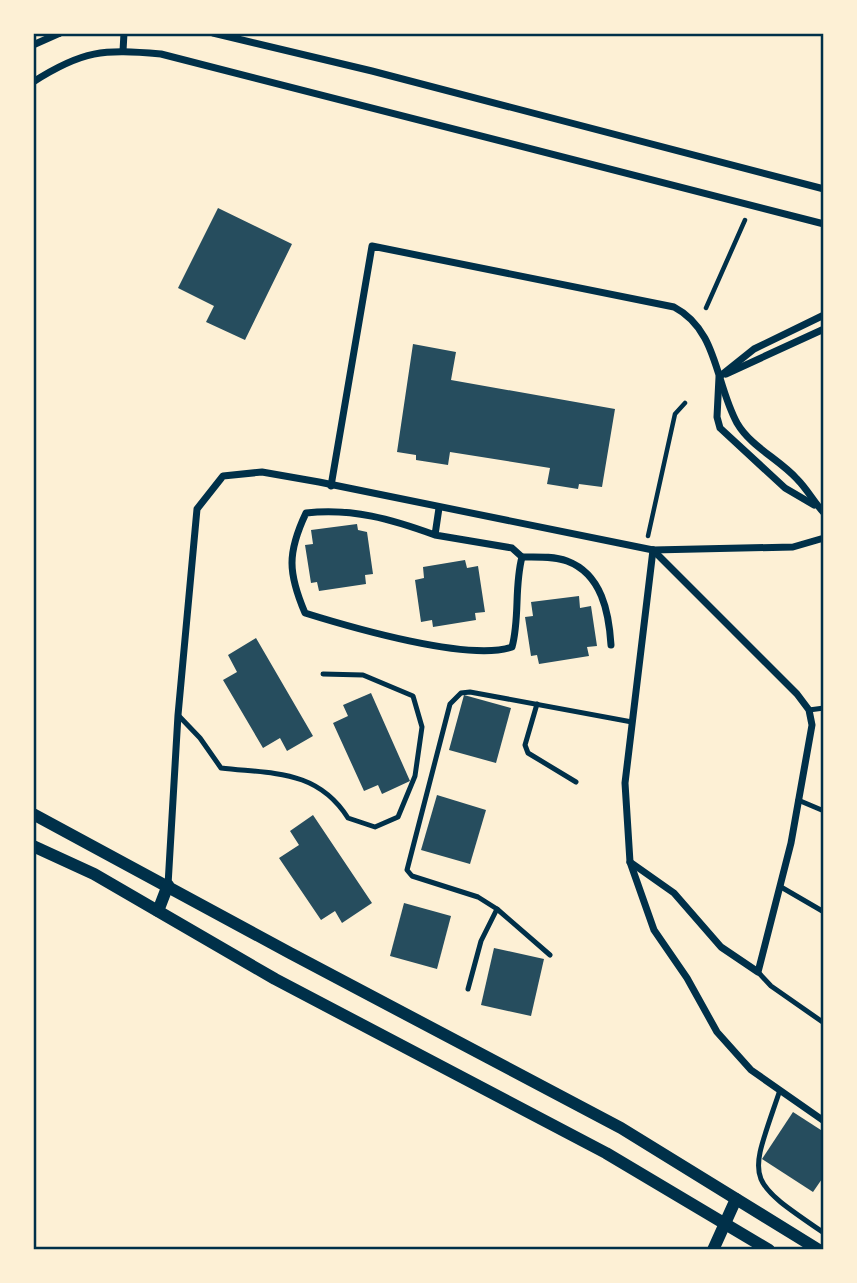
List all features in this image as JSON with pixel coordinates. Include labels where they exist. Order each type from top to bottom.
[{"type":"street","points":[[33,45],[60,33]]},
{"type":"street","points":[[123,51],[124,33]]},
{"type":"street","points":[[213,33],[372,71],[824,189]]},
{"type":"street","points":[[33,82],[85,54],[123,51],[161,54],[824,224]]},
{"type":"street","points":[[331,486],[372,246],[674,307],[695,321],[704,335],[737,423],[747,436],[797,479],[821,510]]},
{"type":"street","points":[[821,510],[785,488],[720,428],[717,417],[719,377],[754,349],[824,315]]},
{"type":"street","points":[[719,377],[824,329]]},
{"type":"street","points":[[158,911],[168,885],[178,715],[197,509],[223,476],[262,472],[649,549],[793,547],[824,538]]},
{"type":"street","points":[[435,535],[439,508]]},
{"type":"street","points":[[523,557],[515,595],[515,634],[512,647],[497,652],[434,645],[343,625],[305,613],[292,580],[293,541],[306,513],[331,510],[371,514],[435,535],[512,548],[523,557],[567,561],[583,570],[598,589],[609,612],[611,645]]},
{"type":"street","points":[[630,862],[674,893],[721,947],[758,972],[781,887],[812,725],[809,710],[797,694],[649,549]]},
{"type":"street","points":[[649,549],[625,783],[630,862],[654,930],[687,978],[717,1032],[751,1070],[824,1121]]},
{"type":"street","points":[[33,814],[621,1128],[819,1250]]},
{"type":"street","points":[[33,846],[94,874],[275,979],[606,1153],[725,1221],[769,1250]]},
{"type":"street","points":[[713,1250],[736,1199]]},
{"type":"lane","points":[[178,715],[200,738],[221,768],[297,776],[326,793],[339,804],[348,818],[375,827],[398,817],[415,776],[422,727],[413,695],[363,675],[323,674]]},
{"type":"lane","points":[[550,956],[497,909],[457,888],[412,876],[407,866],[454,698],[470,692],[632,722]]},
{"type":"lane","points":[[537,704],[525,745],[528,753],[576,782]]},
{"type":"lane","points":[[809,710],[824,708]]},
{"type":"lane","points":[[798,800],[824,811]]},
{"type":"lane","points":[[781,887],[824,912]]},
{"type":"lane","points":[[468,989],[481,941],[497,909]]},
{"type":"lane","points":[[758,972],[771,986],[824,1023]]},
{"type":"lane","points":[[780,1090],[759,1153],[759,1178],[771,1197],[824,1233]]},
{"type":"path","points":[[706,307],[745,220]]},
{"type":"path","points":[[649,549],[676,414],[685,403]]},
{"type":"building","points":[[218,208],[292,244],[245,340],[206,322],[214,306],[178,288]]},
{"type":"building","points":[[413,344],[456,352],[451,380],[615,409],[602,487],[579,484],[578,489],[547,484],[550,468],[450,452],[448,465],[416,460],[416,455],[397,452]]},
{"type":"building","points":[[357,524],[358,530],[367,532],[373,574],[365,575],[366,584],[319,591],[317,582],[311,583],[305,545],[313,544],[311,530]]},
{"type":"building","points":[[465,560],[467,568],[478,566],[485,612],[475,613],[476,620],[433,627],[432,620],[421,622],[415,580],[424,578],[423,567]]},
{"type":"building","points":[[579,596],[580,608],[591,606],[597,646],[587,647],[589,656],[539,664],[537,655],[531,656],[525,617],[533,616],[531,602]]},
{"type":"building","points":[[256,638],[313,736],[287,751],[280,738],[263,748],[223,680],[237,672],[228,655]]},
{"type":"building","points":[[371,693],[410,781],[382,794],[378,785],[364,791],[333,723],[348,716],[343,705]]},
{"type":"building","points":[[464,695],[511,708],[496,763],[449,750]]},
{"type":"building","points":[[437,795],[486,810],[470,864],[421,850]]},
{"type":"building","points":[[313,815],[372,903],[342,923],[335,911],[321,920],[279,858],[299,845],[290,831]]},
{"type":"building","points":[[404,903],[451,916],[437,969],[390,956]]},
{"type":"building","points":[[494,948],[544,959],[531,1016],[481,1005]]},
{"type":"building","points":[[793,1112],[824,1132],[824,1176],[813,1192],[762,1159]]}]
